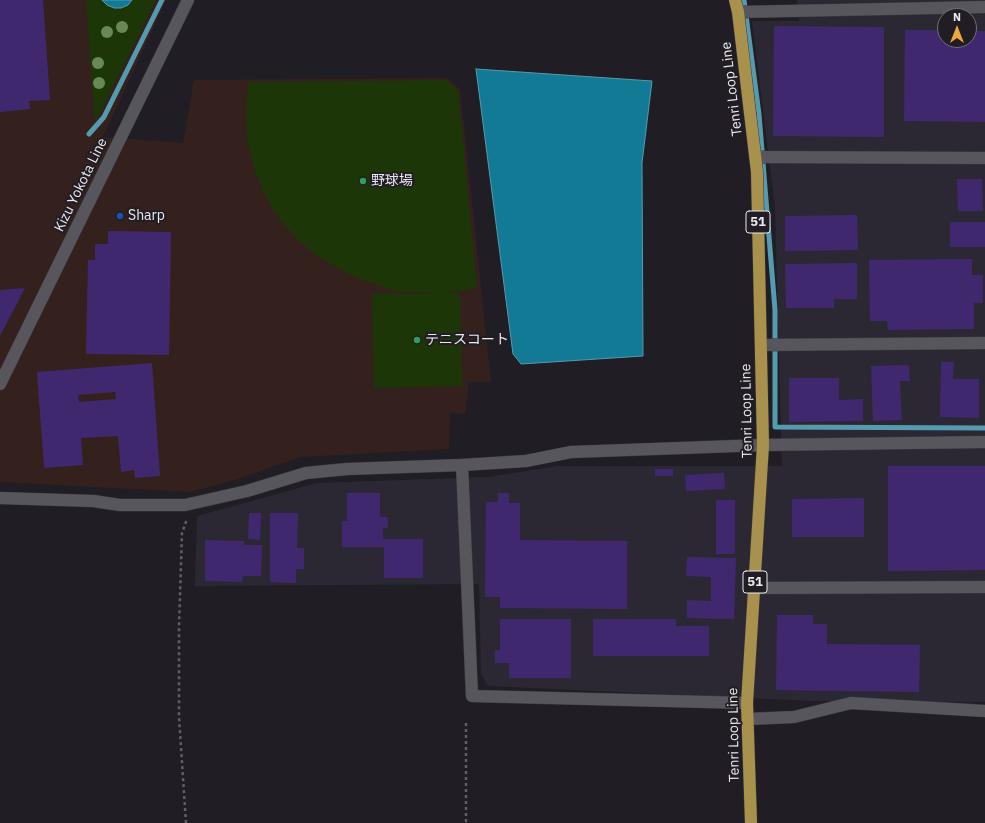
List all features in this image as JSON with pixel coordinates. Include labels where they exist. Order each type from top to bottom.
[{"type":"main road","name":"Tenri Loop Line","points":[[735,0],[738,12],[755,157],[763,445],[747,703],[751,823]]},
{"type":"street","name":"Kizu Yokota Line","points":[[0,384],[188,0]]},
{"type":"street","points":[[738,12],[985,7]]},
{"type":"street","points":[[755,157],[985,158]]},
{"type":"street","points":[[761,345],[985,343]]},
{"type":"street","points":[[0,498],[93,502],[120,505],[185,505],[247,491],[306,473],[347,469],[462,466],[526,460],[571,452],[763,445],[985,442]]},
{"type":"street","points":[[462,466],[472,696],[747,703]]},
{"type":"street","points":[[755,588],[985,587]]},
{"type":"street","points":[[748,719],[794,717],[851,704],[985,711]]},
{"type":"path","points":[[186,823],[179,717],[179,627],[182,533],[194,504]]},
{"type":"path","points":[[466,723],[466,823]]},
{"type":"shaded area","points":[[0,0],[166,0],[103,137],[183,143],[194,80],[446,78],[460,89],[491,382],[469,382],[465,414],[450,413],[449,449],[300,457],[238,479],[190,492],[0,482]]},
{"type":"shaded area","points":[[797,0],[985,0],[985,702],[815,701],[488,686],[481,674],[479,584],[195,586],[197,516],[317,483],[488,477],[558,466],[782,466],[775,208],[752,21],[799,21]]},
{"type":"green space","points":[[86,0],[156,0],[95,122]]},
{"type":"green space","name":"野球場","points":[[446,80],[458,90],[477,288],[445,293],[460,293],[462,386],[374,388],[372,294],[443,293],[395,291],[355,277],[318,257],[297,239],[277,216],[264,193],[254,168],[247,140],[246,109],[249,82]]},
{"type":"water","points":[[102,0],[132,0],[128,5],[121,8],[114,8],[107,5]]},
{"type":"water","points":[[476,69],[652,81],[642,163],[643,356],[521,364],[513,354]]},
{"type":"building","points":[[0,0],[43,0],[50,100],[29,101],[30,109],[0,112]]},
{"type":"building","points":[[774,26],[884,27],[884,137],[773,136]]},
{"type":"building","points":[[905,30],[937,30],[937,48],[977,48],[977,31],[985,31],[985,122],[904,121]]},
{"type":"building","points":[[957,179],[982,179],[983,211],[958,211]]},
{"type":"building","points":[[857,215],[858,250],[785,251],[785,216]]},
{"type":"building","points":[[950,222],[985,222],[985,247],[950,247]]},
{"type":"building","points":[[108,231],[171,232],[169,355],[86,354],[88,260],[95,260],[95,244],[108,244]]},
{"type":"building","points":[[972,259],[972,275],[983,275],[983,303],[974,303],[974,329],[888,330],[887,321],[870,321],[869,260]]},
{"type":"building","points":[[857,263],[857,299],[834,299],[834,308],[786,308],[785,264]]},
{"type":"building","points":[[25,288],[0,336],[0,290]]},
{"type":"building","points":[[941,362],[954,362],[953,379],[979,379],[979,418],[940,417]]},
{"type":"building","points":[[152,363],[160,476],[135,478],[134,470],[121,472],[118,436],[81,438],[83,465],[44,468],[37,372]],"holes":[[[115,392],[116,399],[79,402],[78,395]]]},
{"type":"building","points":[[909,365],[910,381],[900,381],[902,420],[873,421],[871,366]]},
{"type":"building","points":[[789,378],[839,378],[839,400],[863,399],[863,421],[789,422]]},
{"type":"building","points":[[888,466],[985,466],[985,570],[888,571]]},
{"type":"building","points":[[655,469],[673,469],[673,476],[655,476]]},
{"type":"building","points":[[724,473],[725,489],[686,491],[685,475]]},
{"type":"building","points":[[347,493],[380,493],[380,517],[387,517],[388,528],[383,528],[383,539],[423,539],[423,578],[384,578],[384,547],[342,547],[342,521],[347,521]]},
{"type":"building","points":[[498,493],[509,493],[509,503],[520,503],[520,540],[627,541],[627,609],[500,608],[500,597],[485,597],[486,502],[498,502]]},
{"type":"building","points":[[864,498],[864,537],[792,537],[792,499]]},
{"type":"building","points":[[716,500],[735,500],[735,554],[716,554]]},
{"type":"building","points":[[249,513],[261,513],[260,540],[248,539]]},
{"type":"building","points":[[270,513],[298,513],[297,548],[304,548],[304,569],[296,569],[296,583],[270,582]]},
{"type":"building","points":[[205,540],[244,541],[244,545],[262,545],[261,576],[243,576],[242,582],[205,581]]},
{"type":"building","points":[[687,557],[736,558],[734,619],[687,618],[687,600],[711,601],[711,577],[686,576]]},
{"type":"building","points":[[777,615],[813,615],[813,624],[827,624],[827,644],[920,645],[919,692],[776,690]]},
{"type":"building","points":[[500,619],[571,619],[571,678],[509,678],[509,663],[495,663],[495,650],[500,650]]},
{"type":"building","points":[[593,619],[676,619],[676,626],[709,626],[709,656],[593,656]]},
{"type":"waterway","points":[[89,134],[104,117],[162,0]]},
{"type":"waterway","points":[[744,0],[759,114],[775,310],[775,427],[985,428]]},
{"type":"place","name":"野球場","points":[[363,181]]},
{"type":"place","name":"Sharp","points":[[120,216]]},
{"type":"place","name":"テニスコート","points":[[417,340]]}]
